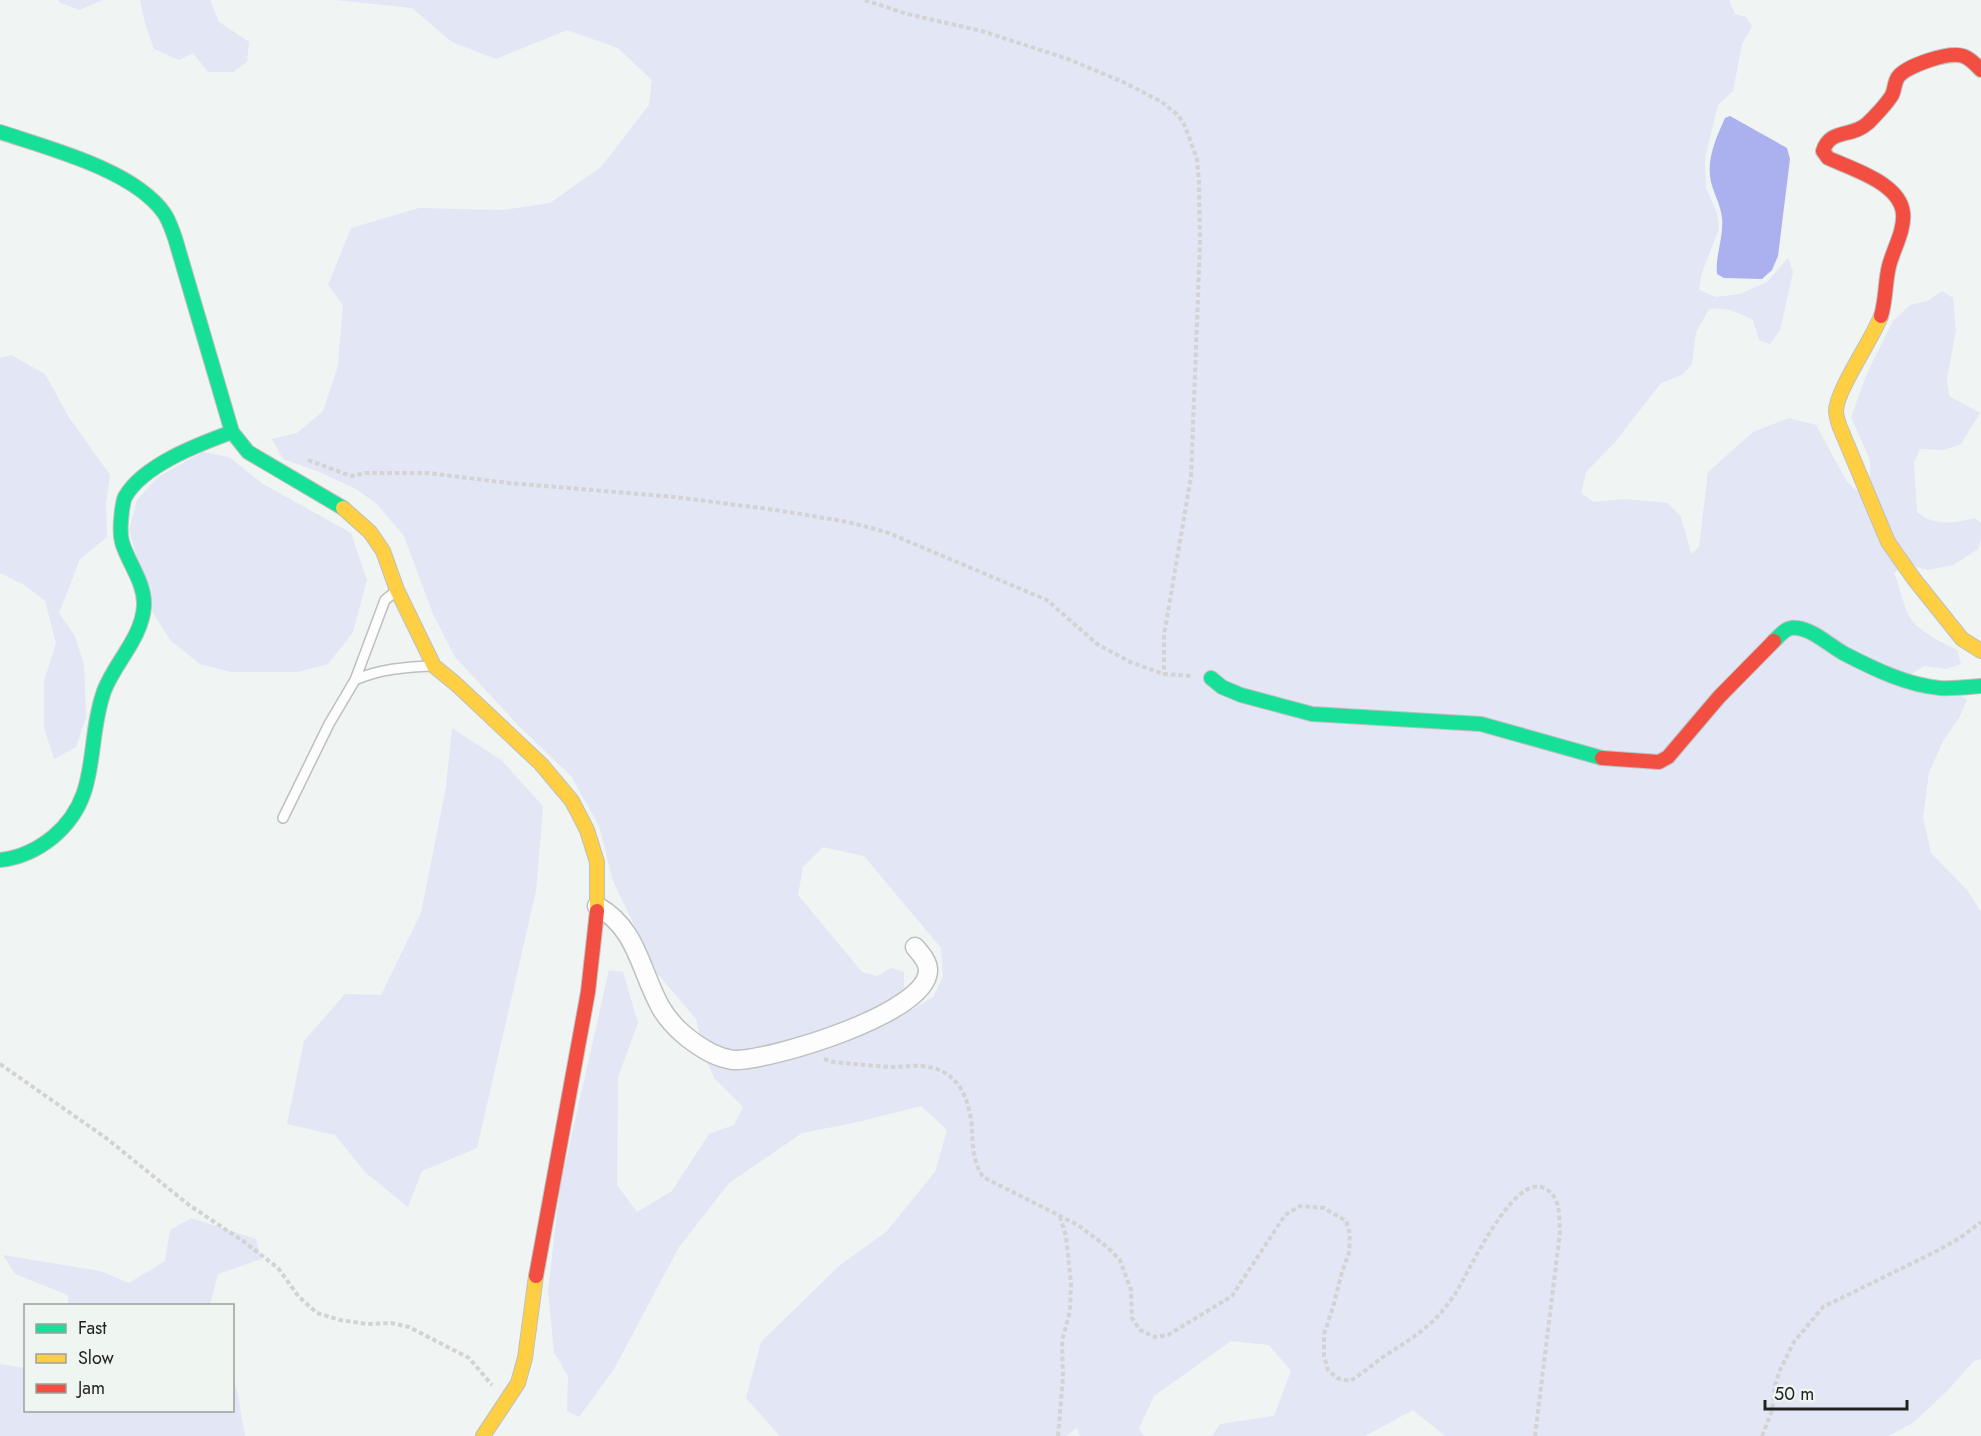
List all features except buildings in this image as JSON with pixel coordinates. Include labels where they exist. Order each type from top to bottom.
[{"type":"street","points":[[1981,70],[1968,58],[1958,55],[1910,68],[1897,78],[1893,93],[1861,130],[1831,136],[1825,143],[1823,151],[1828,158],[1887,186],[1898,197],[1903,213],[1889,267],[1882,312],[1876,329],[1841,394],[1836,410],[1839,425],[1888,542],[1962,639],[1977,651],[1981,651]]},
{"type":"street","points":[[0,132],[94,166],[140,188],[162,209],[175,238],[232,432],[248,452],[346,510],[370,532],[383,551],[397,590],[434,666],[541,764],[572,801],[587,830],[597,862],[597,906],[588,992],[536,1279],[525,1358],[518,1383],[483,1436]]},
{"type":"street","points":[[0,860],[14,859],[32,853],[58,835],[73,819],[86,789],[101,698],[110,676],[140,624],[144,605],[140,585],[121,540],[120,522],[124,499],[142,476],[201,442],[232,432]]},
{"type":"street","points":[[1210,678],[1222,687],[1241,695],[1312,714],[1481,724],[1587,755],[1645,763],[1659,762],[1668,757],[1719,697],[1785,630],[1795,627],[1806,630],[1873,667],[1918,684],[1941,688],[1981,686]]},
{"type":"street","points":[[597,906],[612,915],[635,946],[662,1010],[685,1037],[713,1054],[732,1060],[791,1049],[859,1026],[907,1002],[924,984],[928,970],[925,959],[915,947]]},
{"type":"lane","points":[[283,818],[329,724],[355,680],[385,600],[397,590]]},
{"type":"lane","points":[[355,680],[369,673],[434,666]]},
{"type":"path","points":[[865,0],[907,14],[982,31],[1068,59],[1123,82],[1162,102],[1178,115],[1185,126],[1197,159],[1199,182],[1200,243],[1196,349],[1191,477],[1164,635],[1164,674]]},
{"type":"path","points":[[299,456],[351,476],[365,473],[428,473],[508,483],[675,498],[777,510],[848,522],[886,532],[1047,600],[1097,644],[1130,662],[1164,674],[1210,678]]},
{"type":"path","points":[[823,1059],[833,1062],[896,1067],[923,1066],[954,1078],[964,1092],[971,1120],[975,1165],[983,1177],[1078,1225],[1120,1260],[1131,1290],[1132,1318],[1140,1330],[1155,1337],[1168,1335],[1232,1296],[1285,1215],[1300,1206],[1324,1208],[1346,1221],[1350,1234],[1349,1253],[1324,1334],[1324,1356],[1328,1371],[1337,1378],[1350,1381],[1413,1338],[1435,1318],[1454,1295],[1485,1238],[1526,1189],[1540,1186],[1550,1191],[1559,1205],[1560,1232],[1535,1436]]},
{"type":"path","points":[[0,1064],[63,1106],[189,1205],[252,1247],[278,1268],[299,1297],[318,1313],[340,1320],[367,1324],[392,1323],[409,1327],[469,1358],[482,1371],[501,1398],[507,1401]]},
{"type":"path","points":[[1058,1436],[1063,1377],[1062,1341],[1070,1311],[1071,1282],[1066,1236],[1060,1216]]},
{"type":"path","points":[[1762,1436],[1772,1411],[1775,1386],[1780,1370],[1794,1342],[1823,1307],[1933,1253],[1960,1238],[1981,1222]]},
{"type":"shaded area","points":[[58,0],[103,0],[79,10]]},
{"type":"shaded area","points":[[140,0],[210,0],[219,22],[249,42],[247,62],[233,72],[208,72],[193,53],[179,60],[154,49]]},
{"type":"shaded area","points":[[337,0],[1729,0],[1735,14],[1746,17],[1752,26],[1742,44],[1733,91],[1718,105],[1705,158],[1706,188],[1717,213],[1719,229],[1701,275],[1699,290],[1716,297],[1740,294],[1767,282],[1788,258],[1793,272],[1780,330],[1770,344],[1759,340],[1753,320],[1732,311],[1709,309],[1696,332],[1692,364],[1682,375],[1661,383],[1615,442],[1586,472],[1581,493],[1594,502],[1626,499],[1668,503],[1681,517],[1691,554],[1699,547],[1708,472],[1753,432],[1789,418],[1816,425],[1847,482],[1857,491],[1870,482],[1870,460],[1851,417],[1868,371],[1893,321],[1910,305],[1927,301],[1942,291],[1953,298],[1956,330],[1947,378],[1949,396],[1980,413],[1961,444],[1944,450],[1920,449],[1914,462],[1917,512],[1938,522],[1975,518],[1981,523],[1981,539],[1978,549],[1953,565],[1927,570],[1905,563],[1894,573],[1911,620],[1929,635],[1957,650],[1961,664],[1946,669],[1924,666],[1910,675],[1958,694],[1967,700],[1959,718],[1943,741],[1929,772],[1923,818],[1931,853],[1967,890],[1981,912],[1981,1359],[1974,1361],[1948,1390],[1913,1423],[1888,1436],[1445,1436],[1413,1410],[1365,1436],[1212,1436],[1220,1424],[1274,1416],[1291,1371],[1269,1345],[1231,1341],[1154,1396],[1139,1428],[1144,1436],[1080,1436],[1077,1428],[1066,1436],[780,1436],[746,1398],[761,1342],[839,1266],[886,1232],[935,1172],[947,1130],[921,1106],[802,1133],[729,1183],[679,1247],[614,1369],[579,1417],[567,1411],[568,1376],[554,1352],[548,1291],[560,1187],[609,970],[623,972],[638,1023],[618,1077],[617,1185],[637,1212],[672,1191],[709,1134],[734,1125],[743,1107],[714,1078],[705,1057],[696,1019],[657,973],[613,881],[599,826],[571,776],[518,725],[455,657],[433,614],[404,536],[377,504],[356,489],[317,471],[283,459],[272,439],[297,433],[323,411],[338,366],[343,305],[328,285],[351,228],[419,208],[503,210],[550,203],[601,167],[649,105],[652,80],[618,48],[567,30],[496,59],[452,42],[412,8]],"holes":[[[823,847],[864,856],[941,948],[943,977],[933,997],[900,1017],[886,1013],[904,988],[904,972],[891,968],[877,976],[862,972],[798,895],[803,867]]]},
{"type":"shaded area","points":[[11,355],[45,374],[68,416],[110,475],[106,503],[107,537],[80,559],[59,613],[75,636],[84,665],[86,717],[76,747],[54,759],[44,728],[44,681],[56,643],[45,601],[26,586],[0,573],[0,358]]},
{"type":"shaded area","points":[[203,452],[229,457],[263,484],[351,533],[367,580],[353,632],[328,664],[298,672],[231,672],[200,664],[171,641],[152,611],[129,530],[137,500],[158,477]]},
{"type":"shaded area","points":[[452,728],[501,760],[543,806],[536,891],[477,1148],[422,1171],[408,1207],[366,1173],[335,1135],[287,1124],[304,1041],[345,994],[381,995],[421,913],[446,787]]},
{"type":"shaded area","points":[[191,1218],[256,1239],[261,1259],[218,1274],[210,1304],[68,1304],[68,1295],[15,1274],[3,1255],[100,1271],[129,1283],[165,1261],[170,1230]]},
{"type":"shaded area","points":[[0,1364],[24,1368],[24,1412],[234,1412],[234,1382],[245,1436],[0,1436]]},
{"type":"water","points":[[1730,116],[1787,148],[1790,159],[1778,256],[1772,270],[1762,279],[1724,278],[1717,274],[1722,218],[1711,182],[1710,166],[1718,133],[1725,118]]},
{"type":"traffic: fast","points":[[0,132],[89,162],[132,184],[150,198],[166,216],[175,238],[232,432],[248,452],[343,508]]},
{"type":"traffic: fast","points":[[0,860],[28,853],[53,837],[68,821],[86,787],[98,711],[104,691],[138,629],[144,606],[142,589],[121,538],[125,497],[133,486],[158,466],[188,449],[232,432]]},
{"type":"traffic: fast","points":[[1774,641],[1787,629],[1803,629],[1856,660],[1903,680],[1940,688],[1981,686]]},
{"type":"traffic: fast","points":[[1211,678],[1222,687],[1241,695],[1312,714],[1481,724],[1602,758]]},
{"type":"traffic: slow","points":[[1881,316],[1842,391],[1836,411],[1839,425],[1888,542],[1962,639],[1981,651]]},
{"type":"traffic: slow","points":[[343,508],[370,532],[383,551],[397,590],[434,666],[541,764],[572,801],[587,830],[597,862],[597,911]]},
{"type":"traffic: slow","points":[[483,1436],[518,1383],[525,1358],[536,1276]]},
{"type":"traffic: jam","points":[[1881,316],[1889,266],[1902,226],[1903,213],[1900,202],[1884,185],[1828,158],[1823,151],[1831,139],[1862,128],[1868,123],[1890,99],[1898,77],[1910,68],[1938,58],[1957,55],[1968,58],[1981,70]]},
{"type":"traffic: jam","points":[[1602,758],[1659,762],[1668,757],[1719,697],[1774,641]]},
{"type":"traffic: jam","points":[[536,1276],[588,992],[597,911]]}]
